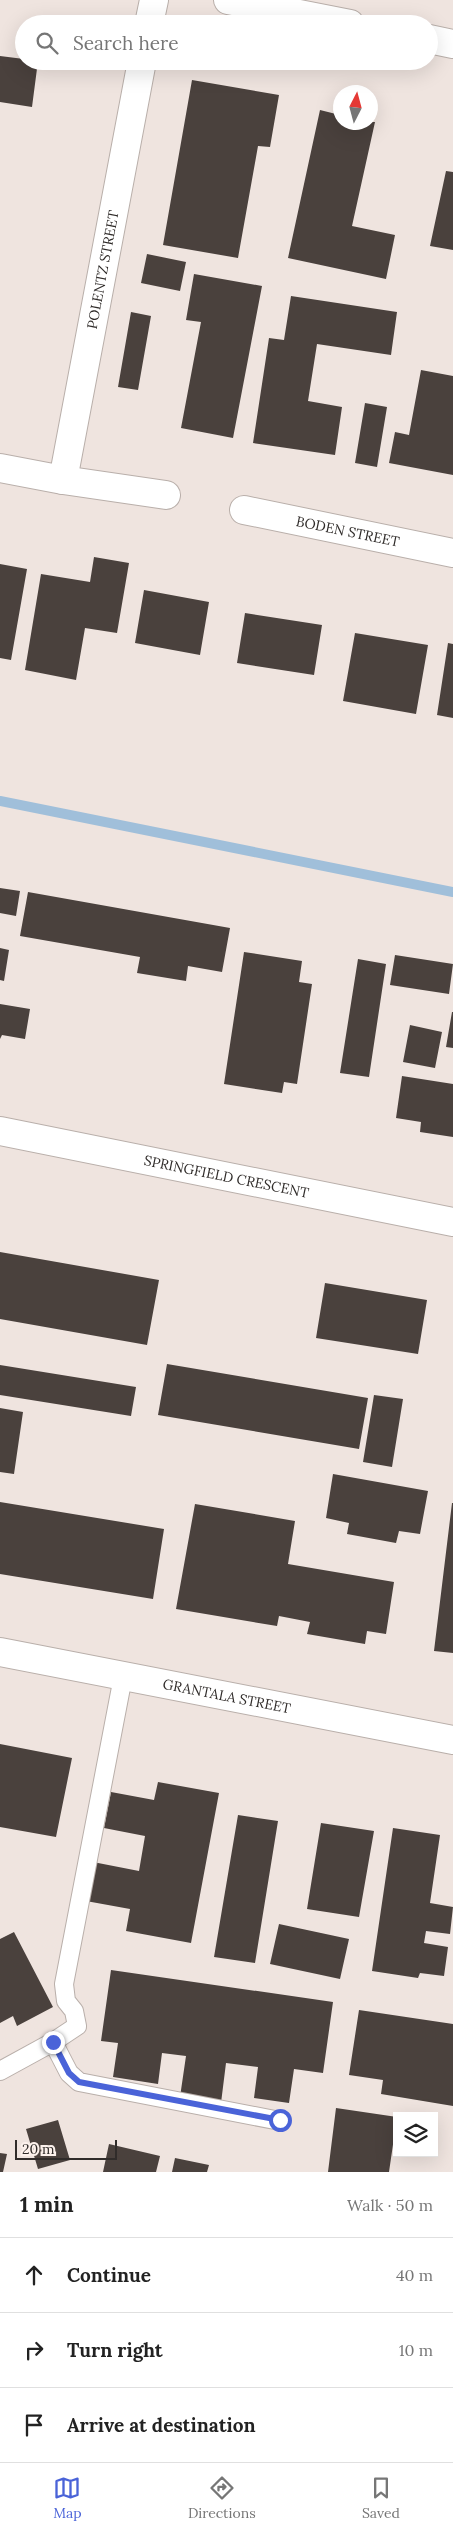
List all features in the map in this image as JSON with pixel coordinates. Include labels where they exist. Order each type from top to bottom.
[{"type":"street","points":[[151,15],[154,0]]},
{"type":"street","points":[[228,0],[304,15]]},
{"type":"street","points":[[438,41],[453,44]]},
{"type":"street","name":"POLENTZ STREET","points":[[63,480],[140,70]]},
{"type":"street","points":[[0,468],[63,480],[166,495]]},
{"type":"street","name":"BODEN STREET","points":[[244,510],[453,553]]},
{"type":"street","name":"SPRINGFIELD CRESCENT","points":[[0,1131],[453,1222]]},
{"type":"street","name":"GRANTALA STREET","points":[[0,1652],[453,1740]]},
{"type":"lane","points":[[0,2071],[78,2026],[74,2011],[66,2001],[64,1984],[123,1677]]},
{"type":"lane","points":[[53,2042],[69,2073],[79,2082],[280,2120]]},
{"type":"building","points":[[0,56],[15,58],[15,70],[37,70],[32,107],[0,102]]},
{"type":"building","points":[[192,80],[279,95],[270,147],[258,146],[238,258],[163,245]]},
{"type":"building","points":[[320,110],[333,113],[333,130],[373,130],[352,226],[395,235],[386,279],[288,258]]},
{"type":"building","points":[[446,171],[453,172],[453,250],[430,246]]},
{"type":"building","points":[[147,254],[186,262],[180,291],[141,283]]},
{"type":"building","points":[[194,274],[262,286],[233,438],[181,428],[201,322],[186,320]]},
{"type":"building","points":[[291,296],[397,312],[391,355],[317,344],[308,401],[342,407],[335,455],[253,443],[269,338],[284,340]]},
{"type":"building","points":[[131,312],[151,316],[138,390],[118,387]]},
{"type":"building","points":[[421,370],[453,376],[453,475],[389,463],[395,432],[409,435]]},
{"type":"building","points":[[365,403],[387,407],[377,467],[355,463]]},
{"type":"building","points":[[94,557],[129,563],[117,633],[85,628],[76,680],[25,670],[41,574],[90,582]]},
{"type":"building","points":[[0,564],[27,569],[11,660],[0,658]]},
{"type":"building","points":[[144,590],[209,602],[200,655],[135,643]]},
{"type":"building","points":[[245,613],[322,625],[314,675],[237,663]]},
{"type":"building","points":[[355,633],[428,645],[416,714],[343,701]]},
{"type":"building","points":[[448,643],[453,644],[453,718],[437,715]]},
{"type":"building","points":[[0,888],[20,891],[16,916],[0,913]]},
{"type":"building","points":[[28,892],[230,928],[222,972],[188,966],[186,981],[137,973],[140,957],[20,936]]},
{"type":"building","points":[[0,948],[9,950],[4,981],[0,980]]},
{"type":"building","points":[[244,952],[302,961],[299,982],[312,984],[297,1084],[284,1082],[282,1093],[224,1084]]},
{"type":"building","points":[[395,955],[453,964],[449,994],[390,985]]},
{"type":"building","points":[[358,959],[386,964],[369,1077],[340,1073]]},
{"type":"building","points":[[0,1004],[30,1009],[25,1039],[2,1035],[0,1039]]},
{"type":"building","points":[[453,1012],[453,1048],[446,1047]]},
{"type":"building","points":[[410,1025],[442,1032],[435,1068],[403,1062]]},
{"type":"building","points":[[402,1076],[453,1084],[453,1137],[420,1132],[421,1122],[396,1118]]},
{"type":"building","points":[[0,1252],[159,1280],[147,1345],[0,1319]]},
{"type":"building","points":[[325,1283],[427,1300],[418,1354],[316,1338]]},
{"type":"building","points":[[167,1364],[368,1398],[359,1449],[158,1415]]},
{"type":"building","points":[[0,1365],[136,1387],[131,1416],[0,1395]]},
{"type":"building","points":[[374,1395],[403,1399],[392,1467],[363,1462]]},
{"type":"building","points":[[0,1408],[23,1412],[14,1474],[0,1472]]},
{"type":"building","points":[[333,1474],[428,1491],[420,1534],[399,1531],[396,1543],[347,1534],[349,1523],[326,1518]]},
{"type":"building","points":[[0,1502],[164,1529],[153,1599],[0,1574]]},
{"type":"building","points":[[453,1503],[453,1653],[434,1651]]},
{"type":"building","points":[[195,1504],[295,1521],[288,1564],[394,1582],[386,1634],[367,1631],[365,1644],[307,1634],[310,1622],[279,1616],[277,1626],[176,1609]]},
{"type":"building","points":[[0,1744],[72,1758],[56,1837],[0,1827]]},
{"type":"building","points":[[158,1782],[219,1793],[191,1943],[126,1931],[130,1909],[86,1901],[93,1862],[139,1871],[145,1836],[104,1828],[111,1792],[154,1800]]},
{"type":"building","points":[[238,1815],[278,1821],[255,1963],[214,1957]]},
{"type":"building","points":[[321,1823],[374,1831],[359,1917],[307,1909]]},
{"type":"building","points":[[393,1828],[440,1835],[430,1903],[453,1907],[450,1934],[426,1931],[424,1943],[448,1947],[444,1976],[420,1973],[418,1978],[372,1971]]},
{"type":"building","points":[[279,1924],[349,1939],[340,1979],[270,1964]]},
{"type":"building","points":[[14,1932],[53,2007],[17,2026],[13,2016],[0,2023],[0,1939]]},
{"type":"building","points":[[111,1970],[333,2002],[323,2073],[294,2069],[289,2103],[254,2098],[258,2067],[226,2063],[221,2103],[180,2097],[186,2056],[162,2053],[158,2084],[113,2077],[118,2043],[101,2041]]},
{"type":"building","points":[[359,2010],[453,2024],[453,2106],[381,2094],[383,2080],[349,2075]]},
{"type":"building","points":[[336,2108],[393,2116],[393,2144],[389,2172],[328,2172]]},
{"type":"building","points":[[58,2120],[70,2160],[38,2169],[26,2129]]},
{"type":"building","points":[[109,2144],[160,2156],[156,2172],[103,2172]]},
{"type":"building","points":[[0,2153],[7,2154],[3,2172],[0,2172]]},
{"type":"building","points":[[175,2158],[209,2165],[207,2172],[172,2172]]},
{"type":"waterway","points":[[0,801],[453,892]]},
{"type":"route","points":[[53,2042],[69,2073],[79,2082],[280,2120]]}]
